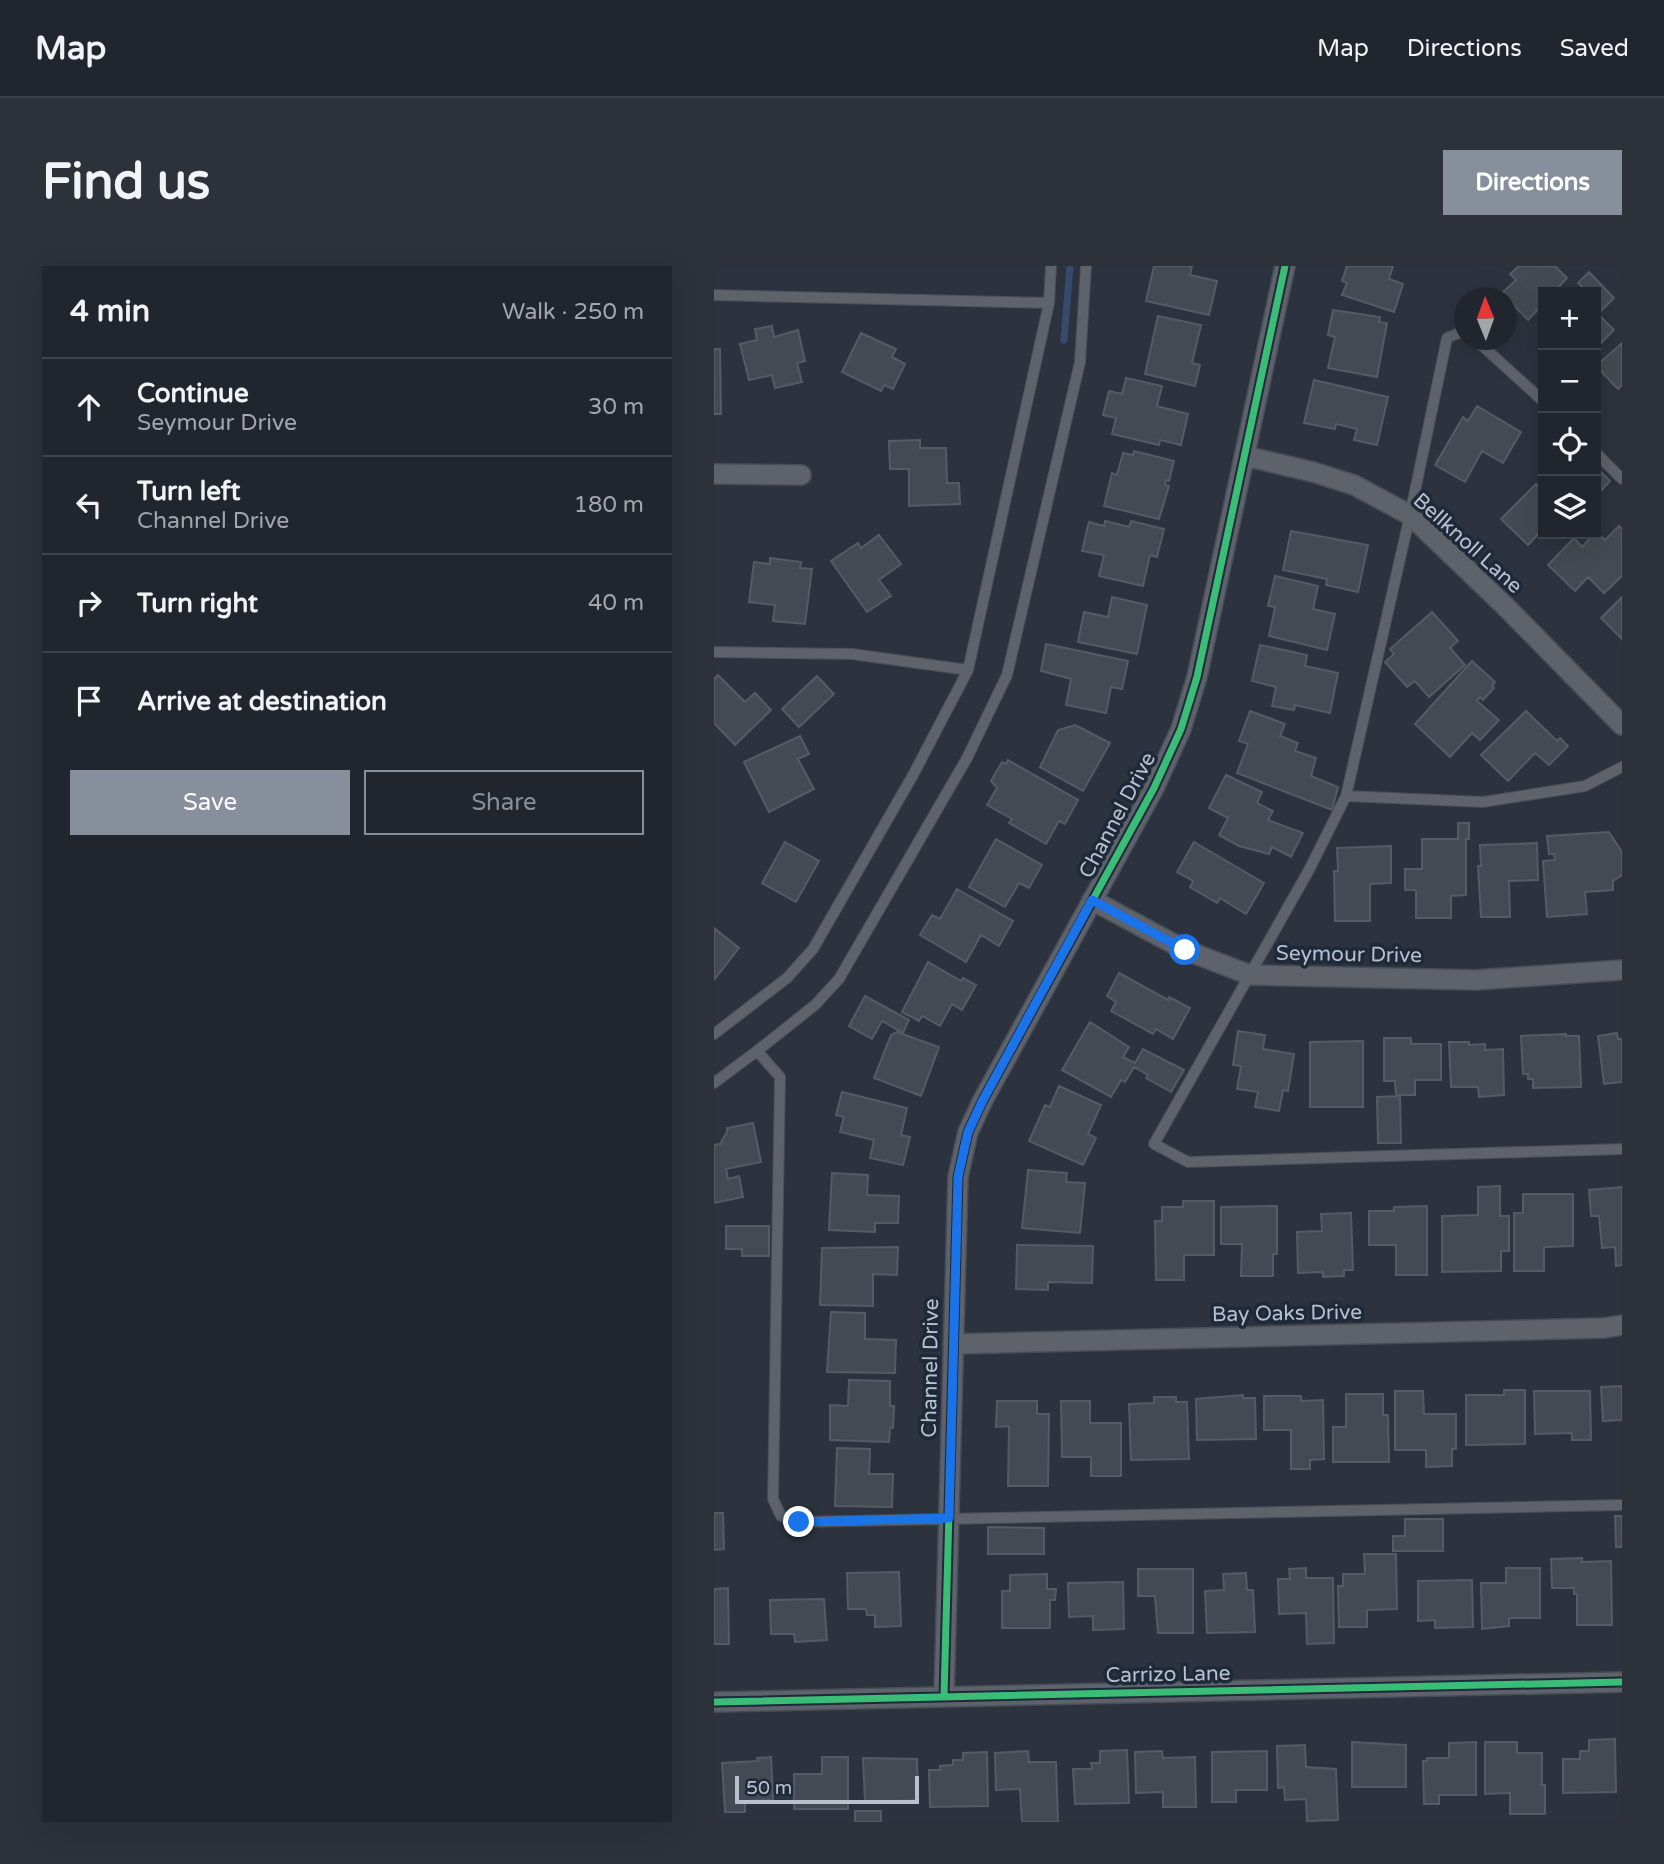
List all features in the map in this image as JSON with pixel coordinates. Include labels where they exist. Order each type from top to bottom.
[{"type":"street","name":"Channel Drive","points":[[944,1697],[958,1177],[968,1132],[1154,788],[1181,729],[1197,677],[1285,266]]},
{"type":"street","name":"Bellknoll Lane","points":[[1245,456],[1354,485],[1410,515],[1506,607],[1622,725]]},
{"type":"street","points":[[714,474],[801,475]]},
{"type":"street","name":"Seymour Drive","points":[[1092,900],[1185,950],[1250,975],[1476,980],[1622,970]]},
{"type":"street","name":"Bay Oaks Drive","points":[[953,1344],[1604,1328],[1622,1325]]},
{"type":"street","name":"Carrizo Lane","points":[[714,1702],[1622,1682]]},
{"type":"lane","points":[[714,1034],[787,978],[813,949],[913,775],[968,670],[1049,303],[1051,266]]},
{"type":"lane","points":[[714,1083],[815,1005],[839,979],[967,758],[1007,675],[1080,362],[1086,266]]},
{"type":"lane","points":[[714,295],[1049,303]]},
{"type":"lane","points":[[1454,335],[1447,338],[1346,796],[1308,870],[1154,1144],[1188,1162],[1622,1149]]},
{"type":"lane","points":[[1487,350],[1538,396]]},
{"type":"lane","points":[[1601,458],[1622,479]]},
{"type":"lane","points":[[714,652],[852,654],[968,670]]},
{"type":"lane","points":[[1346,796],[1483,803],[1585,786],[1622,767]]},
{"type":"lane","points":[[757,1051],[780,1077],[773,1499],[781,1516],[799,1522],[1622,1505]]},
{"type":"building","points":[[1154,266],[1192,266],[1190,275],[1217,281],[1209,315],[1146,301]]},
{"type":"building","points":[[1347,266],[1393,266],[1389,279],[1403,284],[1394,312],[1342,295],[1347,283],[1342,281]]},
{"type":"building","points":[[1519,266],[1555,266],[1567,278],[1559,287],[1538,287],[1538,309],[1528,320],[1517,309],[1517,287],[1508,287],[1516,280],[1510,274]]},
{"type":"building","points":[[1589,272],[1614,298],[1601,311],[1601,287],[1582,287],[1578,283]]},
{"type":"building","points":[[1333,310],[1380,317],[1379,322],[1387,323],[1377,377],[1328,368],[1335,337],[1328,335]]},
{"type":"building","points":[[1158,316],[1201,325],[1192,363],[1200,365],[1195,386],[1145,374]]},
{"type":"building","points":[[1601,317],[1614,330],[1601,343]]},
{"type":"building","points":[[772,326],[774,337],[798,330],[805,361],[797,363],[802,382],[775,388],[772,375],[749,380],[740,344],[757,340],[755,329]]},
{"type":"building","points":[[861,333],[896,349],[892,357],[905,364],[893,389],[884,385],[881,391],[842,372]]},
{"type":"building","points":[[1622,343],[1622,385],[1618,389],[1601,371],[1601,362]]},
{"type":"building","points":[[714,349],[720,349],[721,414],[714,414]]},
{"type":"building","points":[[1126,378],[1162,386],[1157,406],[1188,414],[1181,445],[1160,440],[1159,445],[1112,434],[1116,418],[1103,415],[1109,391],[1122,394]]},
{"type":"building","points":[[1314,380],[1388,397],[1377,445],[1354,440],[1357,429],[1336,424],[1335,429],[1304,423]]},
{"type":"building","points":[[1477,406],[1521,432],[1503,463],[1482,451],[1465,482],[1435,465],[1463,417],[1468,421]]},
{"type":"building","points":[[920,440],[920,448],[946,448],[947,483],[959,483],[960,504],[909,506],[909,469],[890,469],[889,441]]},
{"type":"building","points":[[1134,451],[1174,461],[1169,481],[1166,480],[1165,485],[1169,486],[1159,519],[1104,506],[1112,473],[1117,475],[1123,453],[1133,455]]},
{"type":"building","points":[[1601,472],[1610,481],[1601,491]]},
{"type":"building","points":[[1536,484],[1538,486],[1538,534],[1528,545],[1501,519]]},
{"type":"building","points":[[1105,521],[1129,527],[1131,521],[1164,529],[1157,557],[1150,555],[1143,586],[1099,576],[1104,555],[1082,551],[1089,522],[1104,526]]},
{"type":"building","points":[[1619,526],[1622,529],[1622,576],[1604,593],[1588,577],[1575,591],[1548,565],[1573,539],[1582,547],[1589,539],[1601,539],[1601,536],[1605,540]]},
{"type":"building","points":[[1291,531],[1368,545],[1358,592],[1326,585],[1327,579],[1283,570]]},
{"type":"building","points":[[879,535],[901,564],[879,580],[891,596],[867,612],[831,561],[858,543],[861,548]]},
{"type":"building","points":[[770,558],[801,562],[800,568],[812,569],[805,624],[773,621],[775,605],[749,602],[754,562],[770,564]]},
{"type":"building","points":[[1275,576],[1318,586],[1313,609],[1335,614],[1327,650],[1269,636],[1275,607],[1268,606]]},
{"type":"building","points":[[1112,597],[1147,605],[1137,654],[1078,642],[1084,612],[1108,617]]},
{"type":"building","points":[[1622,597],[1622,639],[1601,618]]},
{"type":"building","points":[[1432,612],[1458,641],[1450,648],[1465,665],[1429,697],[1415,681],[1407,687],[1385,662],[1394,654],[1390,649]]},
{"type":"building","points":[[1046,644],[1128,661],[1122,689],[1111,687],[1106,713],[1066,705],[1071,679],[1041,671]]},
{"type":"building","points":[[1260,645],[1307,655],[1305,666],[1338,673],[1330,713],[1295,705],[1294,710],[1272,706],[1276,687],[1252,681]]},
{"type":"building","points":[[1472,661],[1495,682],[1492,686],[1494,688],[1483,700],[1480,697],[1477,701],[1499,720],[1480,740],[1472,733],[1450,757],[1415,724]]},
{"type":"building","points":[[718,675],[745,702],[755,693],[771,710],[735,745],[714,723],[714,679]]},
{"type":"building","points":[[817,676],[834,694],[799,727],[782,709]]},
{"type":"building","points":[[1250,711],[1285,724],[1280,736],[1298,743],[1295,751],[1316,758],[1311,776],[1338,787],[1332,810],[1237,773],[1248,744],[1239,741]]},
{"type":"building","points":[[1526,711],[1557,741],[1560,738],[1568,746],[1549,765],[1535,753],[1508,781],[1481,755]]},
{"type":"building","points":[[1075,725],[1110,743],[1083,791],[1040,767],[1058,730]]},
{"type":"building","points":[[800,736],[809,754],[798,759],[814,789],[769,812],[744,762]]},
{"type":"building","points":[[1008,760],[1078,800],[1065,824],[1059,821],[1046,844],[1009,823],[1012,819],[987,805],[997,788],[991,781],[1002,762],[1006,764]]},
{"type":"building","points":[[1226,775],[1262,792],[1257,803],[1273,811],[1268,820],[1303,833],[1291,857],[1272,847],[1269,854],[1239,846],[1219,835],[1228,818],[1209,808]]},
{"type":"building","points":[[1458,823],[1469,823],[1469,839],[1466,839],[1466,895],[1451,896],[1451,918],[1416,918],[1416,890],[1405,890],[1405,869],[1422,869],[1422,839],[1458,839]]},
{"type":"building","points":[[1609,832],[1622,852],[1622,875],[1613,881],[1613,890],[1585,892],[1587,914],[1547,917],[1543,861],[1555,860],[1554,854],[1549,854],[1547,836]]},
{"type":"building","points":[[996,839],[1042,865],[1029,888],[1019,883],[1005,907],[969,887]]},
{"type":"building","points":[[785,842],[819,861],[796,902],[762,883]]},
{"type":"building","points":[[1194,842],[1264,883],[1246,914],[1220,898],[1217,903],[1190,887],[1193,881],[1177,872]]},
{"type":"building","points":[[1537,843],[1538,880],[1509,881],[1510,917],[1481,917],[1478,866],[1481,866],[1480,845]]},
{"type":"building","points":[[1391,846],[1391,883],[1370,884],[1370,921],[1335,921],[1334,871],[1338,871],[1337,848]]},
{"type":"building","points":[[957,889],[1013,921],[999,946],[981,935],[966,962],[920,935],[932,915],[940,919]]},
{"type":"building","points":[[714,928],[739,948],[714,980]]},
{"type":"building","points":[[928,962],[961,981],[963,978],[976,985],[962,1010],[952,1004],[940,1026],[922,1016],[919,1021],[902,1012]]},
{"type":"building","points":[[1119,973],[1168,1000],[1169,997],[1190,1008],[1173,1039],[1156,1029],[1153,1034],[1111,1011],[1116,1002],[1107,996]]},
{"type":"building","points":[[865,996],[909,1020],[903,1033],[882,1021],[872,1039],[849,1026]]},
{"type":"building","points":[[1090,1022],[1129,1047],[1123,1057],[1135,1063],[1143,1049],[1184,1070],[1171,1092],[1146,1078],[1148,1075],[1134,1067],[1125,1082],[1121,1080],[1111,1097],[1062,1070]]},
{"type":"building","points":[[1238,1031],[1265,1035],[1263,1049],[1294,1054],[1288,1091],[1283,1090],[1279,1111],[1255,1107],[1258,1092],[1237,1089],[1241,1066],[1233,1065]]},
{"type":"building","points":[[897,1032],[939,1047],[921,1096],[874,1078],[891,1035]]},
{"type":"building","points":[[1617,1033],[1618,1039],[1622,1039],[1622,1082],[1604,1084],[1598,1036]]},
{"type":"building","points":[[1521,1036],[1579,1036],[1581,1087],[1533,1088],[1533,1079],[1528,1079],[1528,1074],[1523,1074]]},
{"type":"building","points":[[1384,1038],[1411,1038],[1411,1044],[1441,1044],[1441,1080],[1415,1080],[1415,1095],[1396,1095],[1395,1081],[1384,1081]]},
{"type":"building","points":[[1363,1041],[1363,1107],[1310,1107],[1310,1042]]},
{"type":"building","points":[[1449,1042],[1485,1044],[1485,1050],[1503,1049],[1504,1095],[1479,1097],[1478,1087],[1451,1087]]},
{"type":"building","points":[[1059,1086],[1101,1105],[1088,1134],[1096,1138],[1083,1165],[1029,1141],[1045,1105],[1050,1107]]},
{"type":"building","points":[[842,1092],[907,1108],[901,1135],[910,1137],[903,1165],[870,1158],[874,1140],[840,1132],[844,1117],[836,1115]]},
{"type":"building","points":[[1400,1096],[1401,1143],[1378,1143],[1377,1097]]},
{"type":"building","points":[[753,1123],[761,1162],[726,1169],[728,1179],[739,1176],[743,1197],[714,1203],[714,1145],[720,1144],[727,1128]]},
{"type":"building","points":[[1028,1170],[1067,1173],[1066,1182],[1085,1183],[1080,1233],[1022,1228]]},
{"type":"building","points":[[832,1173],[868,1175],[867,1195],[899,1196],[898,1223],[875,1223],[875,1232],[829,1230]]},
{"type":"building","points":[[1500,1186],[1500,1216],[1509,1216],[1509,1251],[1501,1251],[1501,1271],[1442,1272],[1442,1216],[1478,1215],[1478,1187]]},
{"type":"building","points":[[1622,1187],[1622,1265],[1616,1266],[1615,1247],[1602,1248],[1599,1216],[1591,1216],[1589,1190]]},
{"type":"building","points":[[1523,1194],[1573,1194],[1573,1246],[1544,1247],[1544,1271],[1514,1271],[1514,1213],[1523,1213]]},
{"type":"building","points":[[1183,1201],[1214,1201],[1214,1255],[1184,1255],[1184,1280],[1156,1280],[1155,1221],[1162,1221],[1162,1207],[1183,1207]]},
{"type":"building","points":[[1277,1206],[1277,1254],[1273,1254],[1273,1276],[1241,1276],[1242,1244],[1221,1244],[1221,1207]]},
{"type":"building","points":[[1427,1206],[1427,1275],[1396,1275],[1396,1245],[1369,1245],[1369,1211],[1394,1211],[1394,1207]]},
{"type":"building","points":[[1351,1213],[1353,1270],[1344,1270],[1344,1276],[1323,1277],[1323,1272],[1298,1273],[1297,1232],[1322,1231],[1321,1214]]},
{"type":"building","points":[[726,1226],[769,1226],[769,1256],[742,1256],[742,1249],[726,1249]]},
{"type":"building","points":[[1017,1245],[1093,1246],[1092,1283],[1048,1282],[1048,1290],[1016,1289]]},
{"type":"building","points":[[898,1247],[897,1275],[873,1274],[873,1306],[820,1305],[822,1248]]},
{"type":"building","points":[[831,1312],[865,1313],[865,1339],[896,1340],[895,1373],[827,1372]]},
{"type":"building","points":[[849,1380],[890,1381],[890,1406],[894,1406],[889,1442],[830,1440],[830,1405],[848,1406]]},
{"type":"building","points":[[1622,1386],[1622,1420],[1603,1421],[1601,1387]]},
{"type":"building","points":[[1504,1390],[1525,1390],[1525,1444],[1466,1445],[1466,1395],[1504,1395]]},
{"type":"building","points":[[1395,1391],[1423,1391],[1424,1414],[1456,1414],[1456,1449],[1452,1449],[1452,1466],[1426,1467],[1426,1450],[1395,1450]]},
{"type":"building","points":[[1534,1391],[1590,1391],[1591,1440],[1572,1440],[1572,1433],[1535,1434]]},
{"type":"building","points":[[1346,1394],[1383,1394],[1383,1415],[1388,1415],[1389,1462],[1333,1462],[1333,1427],[1346,1427]]},
{"type":"building","points":[[1243,1395],[1243,1398],[1255,1398],[1256,1439],[1197,1440],[1196,1399]]},
{"type":"building","points":[[1264,1396],[1301,1396],[1301,1401],[1323,1400],[1324,1459],[1310,1460],[1310,1469],[1291,1469],[1291,1430],[1264,1430]]},
{"type":"building","points":[[1154,1397],[1176,1397],[1176,1402],[1187,1402],[1189,1459],[1131,1460],[1129,1404],[1154,1403]]},
{"type":"building","points":[[997,1401],[1037,1401],[1037,1414],[1049,1414],[1048,1486],[1008,1486],[1009,1426],[996,1427]]},
{"type":"building","points":[[1061,1401],[1090,1401],[1090,1423],[1121,1423],[1121,1476],[1091,1476],[1091,1457],[1062,1457]]},
{"type":"building","points":[[837,1448],[870,1449],[869,1474],[893,1474],[892,1507],[835,1506]]},
{"type":"building","points":[[714,1513],[723,1513],[724,1549],[714,1550]]},
{"type":"building","points":[[1615,1516],[1622,1516],[1622,1547],[1616,1547]]},
{"type":"building","points":[[1405,1519],[1443,1519],[1443,1551],[1393,1551],[1393,1536],[1405,1536]]},
{"type":"building","points":[[988,1527],[1044,1528],[1044,1554],[988,1554]]},
{"type":"building","points":[[1364,1554],[1396,1554],[1397,1609],[1367,1610],[1367,1627],[1339,1627],[1338,1586],[1343,1586],[1343,1574],[1365,1574]]},
{"type":"building","points":[[1582,1558],[1582,1562],[1611,1561],[1612,1625],[1577,1625],[1577,1594],[1574,1594],[1574,1588],[1552,1588],[1551,1559]]},
{"type":"building","points":[[1306,1568],[1306,1578],[1333,1578],[1334,1643],[1307,1644],[1306,1613],[1279,1614],[1278,1579],[1290,1579],[1289,1569]]},
{"type":"building","points":[[1506,1568],[1540,1568],[1540,1618],[1509,1618],[1509,1626],[1482,1629],[1481,1583],[1506,1583]]},
{"type":"building","points":[[1138,1569],[1193,1569],[1193,1633],[1158,1633],[1155,1596],[1138,1596]]},
{"type":"building","points":[[899,1572],[901,1626],[875,1627],[875,1615],[867,1615],[866,1609],[848,1609],[847,1573]]},
{"type":"building","points":[[1246,1573],[1247,1590],[1253,1590],[1255,1632],[1207,1633],[1205,1591],[1224,1590],[1223,1574]]},
{"type":"building","points":[[1047,1574],[1047,1589],[1056,1589],[1055,1600],[1050,1600],[1050,1628],[1002,1628],[1002,1591],[1010,1591],[1010,1575]]},
{"type":"building","points":[[1472,1580],[1473,1627],[1435,1628],[1435,1620],[1418,1621],[1418,1581]]},
{"type":"building","points":[[1123,1582],[1124,1629],[1093,1630],[1093,1616],[1069,1617],[1068,1583]]},
{"type":"building","points":[[728,1588],[729,1644],[714,1644],[714,1589]]},
{"type":"building","points":[[824,1599],[827,1640],[795,1642],[794,1634],[771,1634],[770,1600]]},
{"type":"building","points":[[1615,1739],[1616,1792],[1563,1793],[1563,1759],[1580,1759],[1580,1751],[1589,1751],[1589,1740]]},
{"type":"building","points":[[1352,1742],[1406,1745],[1406,1787],[1352,1787]]},
{"type":"building","points":[[1476,1742],[1476,1795],[1439,1795],[1439,1804],[1424,1804],[1423,1761],[1427,1761],[1427,1758],[1449,1758],[1449,1743]]},
{"type":"building","points":[[1485,1742],[1517,1742],[1517,1753],[1542,1753],[1545,1814],[1510,1814],[1510,1793],[1485,1794]]},
{"type":"building","points":[[1305,1745],[1306,1767],[1336,1769],[1338,1820],[1307,1821],[1306,1799],[1285,1800],[1284,1787],[1278,1788],[1277,1746]]},
{"type":"building","points":[[1127,1750],[1129,1803],[1075,1804],[1073,1769],[1092,1769],[1091,1763],[1100,1763],[1100,1751]]},
{"type":"building","points":[[1028,1751],[1029,1762],[1056,1762],[1058,1822],[1022,1822],[1020,1789],[996,1790],[995,1753]]},
{"type":"building","points":[[1162,1751],[1163,1758],[1195,1757],[1196,1807],[1163,1807],[1163,1792],[1136,1793],[1135,1752]]},
{"type":"building","points":[[1267,1751],[1267,1790],[1236,1790],[1236,1802],[1212,1802],[1212,1752]]},
{"type":"building","points":[[987,1752],[988,1806],[930,1807],[929,1770],[940,1770],[940,1766],[953,1765],[953,1760],[963,1760],[963,1753]]},
{"type":"building","points":[[771,1757],[773,1800],[745,1801],[745,1812],[725,1812],[722,1763],[758,1761],[757,1758]]},
{"type":"building","points":[[822,1757],[848,1757],[848,1809],[794,1809],[794,1774],[822,1774]]},
{"type":"building","points":[[863,1758],[917,1759],[918,1800],[865,1802]]},
{"type":"building","points":[[855,1811],[881,1811],[881,1822],[855,1822]]},
{"type":"waterway","points":[[1064,340],[1070,266]]},
{"type":"cycle path","points":[[944,1697],[958,1177],[968,1132],[1154,788],[1181,729],[1197,677],[1285,266]]},
{"type":"cycle path","points":[[714,1702],[1622,1682]]},
{"type":"route","points":[[799,1522],[949,1518],[958,1177],[968,1132],[1092,900],[1185,950]]}]
